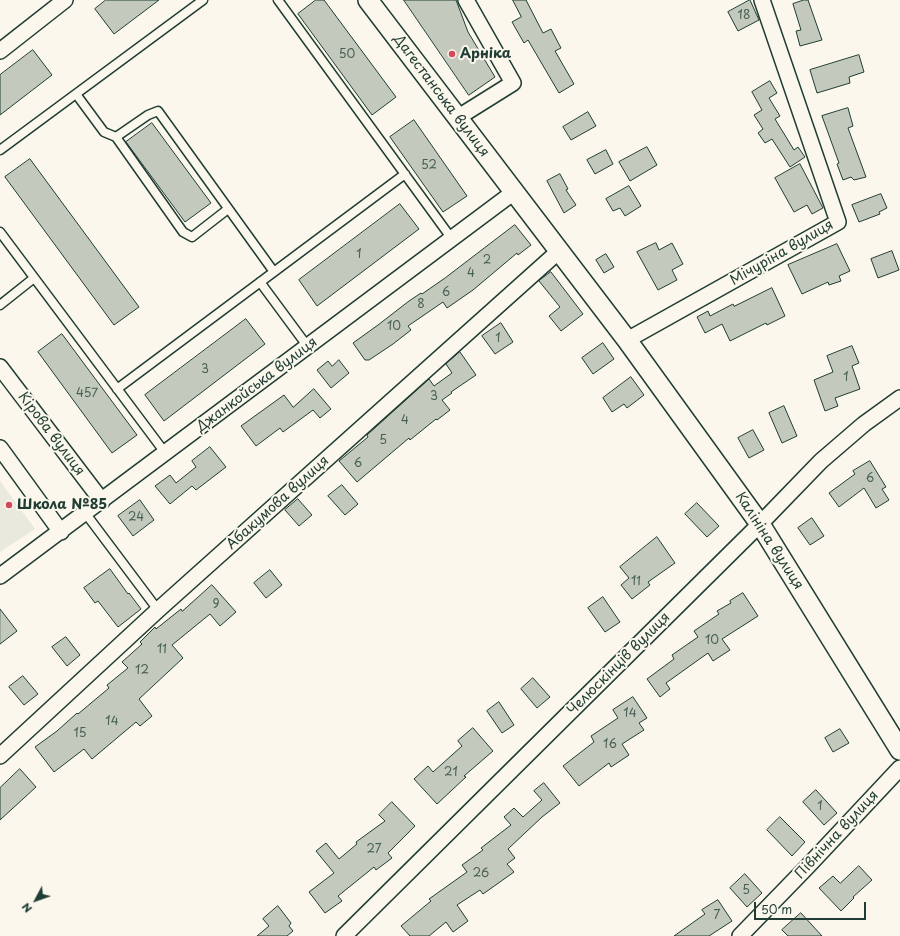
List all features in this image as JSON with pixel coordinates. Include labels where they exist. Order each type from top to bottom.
[{"type":"street","points":[[0,51],[65,0]]},
{"type":"street","name":"Дагестанська вулиця","points":[[368,0],[456,118],[559,251]]},
{"type":"street","points":[[456,118],[513,83],[466,0]]},
{"type":"street","name":"Мічуріна вулиця","points":[[627,340],[838,222],[762,0]]},
{"type":"street","name":"Джанкойська вулиця","points":[[0,576],[86,514],[514,192]]},
{"type":"street","name":"Калініна вулиця","points":[[559,251],[627,340],[760,524],[900,750]]},
{"type":"street","name":"Абакумова вулиця","points":[[0,756],[158,610],[559,251]]},
{"type":"street","name":"Кірова вулиця","points":[[0,367],[102,501]]},
{"type":"street","name":"Челюскінців вулиця","points":[[344,936],[760,524],[821,461],[864,424],[900,398]]},
{"type":"street","points":[[0,448],[61,532]]},
{"type":"street","name":"Північна вулиця","points":[[740,936],[900,768]]},
{"type":"lane","points":[[0,150],[203,0]]},
{"type":"lane","points":[[278,0],[452,238]]},
{"type":"lane","points":[[76,94],[104,132],[116,136],[183,232],[192,237],[228,209]]},
{"type":"lane","points":[[116,136],[148,115],[158,111],[274,272]]},
{"type":"lane","points":[[117,389],[405,174]]},
{"type":"lane","points":[[0,232],[166,454]]},
{"type":"lane","points":[[0,305],[34,278]]},
{"type":"lane","points":[[260,282],[308,347]]},
{"type":"lane","points":[[86,514],[158,610]]},
{"type":"shaded area","name":"Школа №85","points":[[0,481],[35,529],[0,552]]},
{"type":"building","points":[[106,0],[159,0],[114,34],[95,9]]},
{"type":"building","points":[[316,0],[324,0],[396,97],[372,115],[298,14]]},
{"type":"building","points":[[404,0],[456,0],[468,32],[495,77],[469,95]]},
{"type":"building","points":[[513,0],[526,0],[543,33],[551,29],[561,48],[555,51],[574,84],[559,93],[528,40],[524,43],[512,22],[521,17]]},
{"type":"building","points":[[750,0],[759,20],[738,31],[728,12]]},
{"type":"building","points":[[808,0],[822,40],[800,46],[796,31],[801,30],[793,4]]},
{"type":"building","points":[[33,50],[52,75],[0,115],[0,75]]},
{"type":"building","points":[[859,55],[864,72],[849,77],[850,83],[817,93],[810,70]]},
{"type":"building","points":[[770,81],[777,93],[769,98],[780,116],[775,119],[794,150],[798,147],[805,157],[790,167],[772,139],[765,143],[758,133],[763,129],[754,115],[762,110],[752,92]]},
{"type":"building","points":[[848,108],[853,126],[848,128],[866,177],[854,180],[851,177],[843,180],[837,164],[839,163],[822,116]]},
{"type":"building","points":[[588,112],[596,126],[571,140],[563,127]]},
{"type":"building","points":[[414,120],[467,196],[443,212],[390,137]]},
{"type":"building","points":[[152,123],[211,203],[185,222],[126,142]]},
{"type":"building","points":[[647,147],[657,165],[630,181],[619,162]]},
{"type":"building","points":[[606,150],[613,164],[595,174],[587,160]]},
{"type":"building","points":[[30,159],[139,307],[114,325],[5,177]]},
{"type":"building","points":[[800,164],[823,208],[812,214],[807,205],[794,212],[775,178]]},
{"type":"building","points":[[560,174],[568,189],[566,190],[576,205],[564,213],[547,181]]},
{"type":"building","points":[[629,186],[641,206],[625,216],[620,208],[613,211],[606,199]]},
{"type":"building","points":[[881,194],[887,208],[879,212],[880,214],[859,222],[852,205]]},
{"type":"building","points":[[400,204],[419,229],[317,306],[299,280]]},
{"type":"building","points":[[515,225],[531,245],[518,255],[517,253],[473,290],[447,308],[443,302],[408,326],[411,330],[393,344],[369,360],[365,360],[353,343],[409,301],[445,278]]},
{"type":"building","points":[[656,243],[659,250],[672,243],[683,264],[672,270],[677,280],[658,290],[637,252]]},
{"type":"building","points":[[837,244],[850,271],[839,276],[841,281],[829,285],[828,282],[802,294],[788,265]]},
{"type":"building","points":[[892,251],[899,270],[878,278],[871,259]]},
{"type":"building","points":[[606,254],[614,267],[604,273],[596,260]]},
{"type":"building","points":[[551,272],[583,314],[561,331],[549,316],[560,307],[539,281]]},
{"type":"building","points":[[772,288],[785,316],[767,325],[766,323],[730,341],[722,324],[705,333],[697,317],[708,311],[710,316],[733,304],[734,306]]},
{"type":"building","points":[[246,319],[265,344],[164,421],[145,395]]},
{"type":"building","points":[[501,323],[513,342],[495,354],[482,336]]},
{"type":"building","points":[[62,334],[137,435],[112,453],[38,352]]},
{"type":"building","points":[[603,343],[614,359],[593,374],[582,358]]},
{"type":"building","points":[[852,346],[859,363],[852,366],[860,389],[835,398],[838,406],[825,411],[814,380],[833,372],[827,356]]},
{"type":"building","points":[[460,352],[476,375],[442,400],[450,410],[410,440],[409,438],[357,482],[339,461],[368,437],[367,435],[429,379],[434,386],[452,373],[446,364]]},
{"type":"building","points":[[339,360],[349,373],[331,388],[317,370],[328,361],[332,366]]},
{"type":"building","points":[[631,377],[644,395],[627,408],[624,404],[612,412],[603,398]]},
{"type":"building","points":[[314,389],[331,409],[320,418],[313,410],[283,432],[280,428],[256,446],[241,426],[284,395],[293,407]]},
{"type":"building","points":[[784,406],[797,436],[782,443],[769,413]]},
{"type":"building","points":[[753,430],[764,450],[749,458],[738,438]]},
{"type":"building","points":[[210,447],[226,467],[196,490],[192,486],[170,504],[155,486],[170,475],[176,483],[196,467],[192,461]]},
{"type":"building","points":[[870,461],[886,487],[882,489],[889,500],[876,508],[864,488],[839,507],[829,493],[855,474],[853,471]]},
{"type":"building","points":[[342,485],[358,504],[345,515],[328,496]]},
{"type":"building","points":[[298,499],[312,515],[299,526],[285,510]]},
{"type":"building","points":[[140,500],[154,520],[133,536],[118,516]]},
{"type":"building","points":[[697,503],[719,526],[707,537],[685,514]]},
{"type":"building","points":[[812,518],[824,536],[810,545],[798,528]]},
{"type":"building","points":[[657,537],[675,563],[648,582],[650,585],[632,599],[621,585],[629,578],[620,567]]},
{"type":"building","points":[[110,569],[141,609],[118,627],[98,601],[95,603],[84,588]]},
{"type":"building","points":[[270,570],[282,585],[266,598],[254,583]]},
{"type":"building","points":[[212,585],[236,612],[220,626],[210,614],[172,645],[183,658],[139,699],[152,716],[140,726],[136,722],[92,759],[84,749],[54,772],[35,747],[57,731],[109,688],[107,685],[128,668],[122,662],[142,644],[140,642],[155,627],[156,629],[181,609],[182,611]]},
{"type":"building","points":[[743,593],[758,616],[722,639],[730,650],[713,661],[708,653],[666,683],[670,689],[660,697],[647,679],[674,659],[672,655],[698,637],[694,631],[719,614],[717,611],[731,603],[730,601]]},
{"type":"building","points":[[603,597],[620,622],[605,632],[588,608]]},
{"type":"building","points":[[0,609],[17,631],[0,644]]},
{"type":"building","points":[[66,637],[80,655],[67,666],[52,647]]},
{"type":"building","points":[[23,676],[38,694],[24,705],[9,687]]},
{"type":"building","points":[[533,678],[550,697],[537,708],[521,689]]},
{"type":"building","points":[[633,697],[647,718],[639,723],[644,730],[622,744],[629,755],[611,767],[609,763],[579,786],[563,766],[594,742],[591,736],[618,718],[613,710]]},
{"type":"building","points":[[499,702],[514,725],[502,733],[487,711]]},
{"type":"building","points":[[473,728],[493,751],[464,776],[466,777],[437,804],[414,779],[428,766],[433,772],[462,746],[458,741]]},
{"type":"building","points":[[840,729],[849,743],[833,752],[825,738]]},
{"type":"building","points":[[20,769],[36,787],[0,820],[0,788]]},
{"type":"building","points":[[544,783],[560,803],[542,817],[508,849],[515,858],[507,864],[514,872],[483,894],[480,890],[457,905],[468,921],[453,932],[446,922],[429,936],[410,936],[401,926],[431,901],[429,899],[467,872],[462,865],[483,850],[481,848],[511,825],[504,817],[514,808],[523,817],[542,800],[534,791]]},
{"type":"building","points":[[816,790],[837,813],[824,825],[803,802]]},
{"type":"building","points":[[392,802],[415,826],[388,853],[392,858],[376,870],[374,867],[338,896],[342,901],[325,913],[309,892],[334,873],[316,851],[326,843],[339,859],[357,844],[356,842],[385,821],[379,815]]},
{"type":"building","points":[[780,817],[805,842],[792,856],[767,830]]},
{"type":"building","points":[[859,866],[872,880],[853,897],[854,898],[841,911],[819,888],[833,876],[840,883]]},
{"type":"building","points":[[745,874],[762,893],[747,907],[730,888]]},
{"type":"building","points":[[718,900],[732,921],[709,936],[674,936],[705,914],[702,910]]},
{"type":"building","points":[[278,906],[291,923],[289,926],[293,931],[287,936],[257,936],[269,926],[263,919]]},
{"type":"building","points":[[801,913],[822,936],[788,936],[782,930]]},
{"type":"place","name":"Арніка","points":[[452,54]]},
{"type":"place","name":"Школа №85","points":[[9,505]]}]
